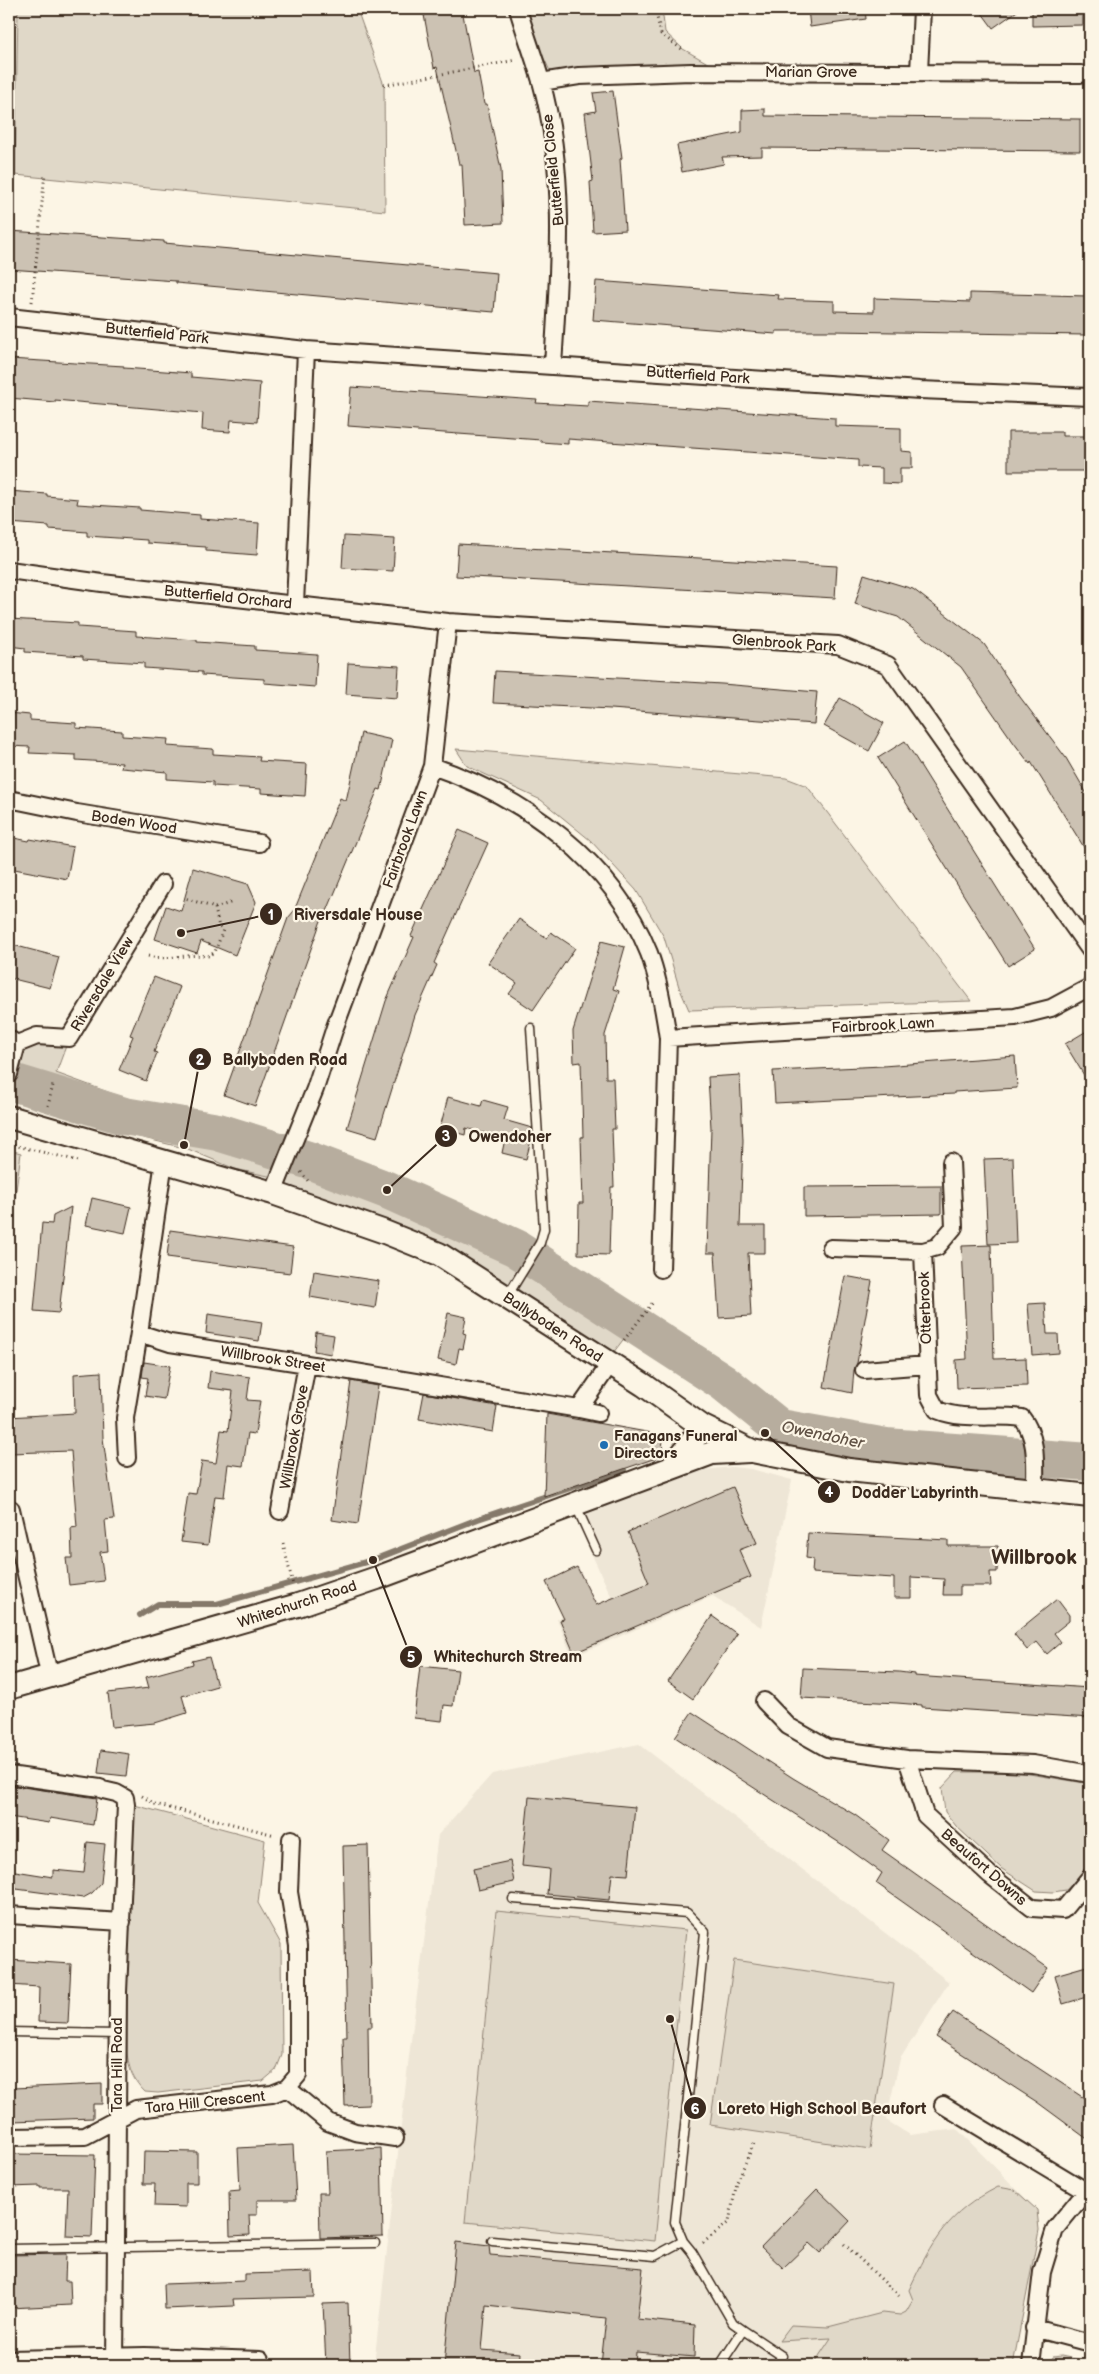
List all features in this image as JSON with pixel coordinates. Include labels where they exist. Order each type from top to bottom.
[{"type":"main road","name":"Ballyboden Road","points":[[9,1117],[273,1193],[382,1230],[439,1254],[507,1296],[711,1431],[752,1451]]},
{"type":"main road","points":[[672,1467],[711,1431]]},
{"type":"main road","points":[[752,1451],[849,1470],[1035,1479],[1090,1496]]},
{"type":"main road","name":"Whitechurch Road","points":[[9,1688],[50,1678],[298,1605],[377,1578],[712,1453],[752,1451]]},
{"type":"street","name":"Butterfield Close","points":[[518,9],[541,82],[550,127],[559,206],[559,274],[552,366]]},
{"type":"street","points":[[919,72],[922,9]]},
{"type":"street","name":"Marian Grove","points":[[541,82],[628,73],[919,72],[1081,74]]},
{"type":"street","name":"Butterfield Park","points":[[9,317],[306,350],[920,390],[1090,397]]},
{"type":"street","points":[[295,605],[306,350]]},
{"type":"street","name":"Butterfield Orchard","points":[[9,570],[448,622]]},
{"type":"street","name":"Fairbrook Lawn","points":[[273,1193],[315,1089],[335,1028],[432,766],[448,622]]},
{"type":"street","name":"Glenbrook Park","points":[[448,622],[838,645],[888,665],[1090,950]]},
{"type":"street","points":[[432,766],[527,809],[580,851],[627,908],[649,954],[663,1007],[668,1038],[661,1269]]},
{"type":"street","name":"Boden Wood","points":[[9,799],[77,813],[260,843]]},
{"type":"street","name":"Riversdale View","points":[[13,1042],[37,1036],[70,1038],[163,884]]},
{"type":"street","name":"Fairbrook Lawn","points":[[668,1038],[1015,1017],[1051,1008],[1090,987]]},
{"type":"street","points":[[10,1070],[13,1042]]},
{"type":"street","points":[[127,1458],[125,1418],[140,1333],[164,1161]]},
{"type":"street","name":"Otterbrook","points":[[831,1248],[923,1251],[937,1247],[954,1227],[950,1162]]},
{"type":"street","name":"Otterbrook","points":[[923,1251],[926,1365],[930,1395],[937,1410],[953,1416],[1002,1415],[1022,1418],[1031,1430],[1034,1447],[1035,1479]]},
{"type":"street","name":"Willbrook Street","points":[[140,1333],[170,1344],[307,1364],[598,1412]]},
{"type":"street","name":"Willbrook Grove","points":[[280,1511],[307,1364]]},
{"type":"street","points":[[579,1409],[610,1364]]},
{"type":"street","name":"Otterbrook","points":[[864,1370],[926,1365]]},
{"type":"street","points":[[9,1509],[11,1509],[50,1678]]},
{"type":"street","points":[[764,1701],[788,1726],[827,1748],[907,1759],[1033,1764],[1090,1774]]},
{"type":"street","name":"Beaufort Downs","points":[[907,1759],[926,1815],[990,1875],[1032,1908],[1062,1910],[1090,1877]]},
{"type":"street","name":"Tara Hill Road","points":[[9,1775],[101,1789],[116,1793],[125,1798],[117,2034],[115,2361]]},
{"type":"street","name":"Tara Hill Crescent","points":[[9,2137],[86,2136],[136,2109],[272,2094],[287,2088],[298,2075],[298,1946],[290,1892],[291,1839]]},
{"type":"street","points":[[9,1915],[122,1922]]},
{"type":"street","name":"Tara Hill Crescent","points":[[287,2088],[328,2122],[355,2132],[395,2138]]},
{"type":"street","points":[[943,2105],[1088,2188],[1055,2229],[1042,2272],[1031,2365]]},
{"type":"street","points":[[1034,2328],[1090,2344]]},
{"type":"street","points":[[9,2359],[115,2361],[260,2360]]},
{"type":"lane","points":[[507,1296],[526,1268],[544,1229],[531,1028]]},
{"type":"lane","points":[[575,1504],[596,1550]]},
{"type":"lane","points":[[513,1899],[687,1913],[705,1932],[675,2222],[683,2241],[692,2252],[733,2323],[782,2356],[776,2365]]},
{"type":"lane","points":[[9,2032],[117,2034]]},
{"type":"lane","points":[[492,2241],[656,2256],[683,2241]]},
{"type":"lane","points":[[9,2249],[375,2243]]},
{"type":"lane","points":[[720,2365],[743,2330]]},
{"type":"path","points":[[655,9],[661,34],[683,50]]},
{"type":"path","points":[[384,85],[517,60]]},
{"type":"path","points":[[32,304],[45,173]]},
{"type":"path","points":[[185,898],[216,908],[233,902]]},
{"type":"path","points":[[148,956],[169,958],[195,954],[209,956],[215,952],[223,930],[219,927],[216,908]]},
{"type":"path","points":[[49,1103],[53,1085]]},
{"type":"path","points":[[624,1340],[645,1310],[654,1301]]},
{"type":"path","points":[[283,1543],[292,1581]]},
{"type":"path","points":[[139,1794],[155,1804],[291,1839]]},
{"type":"path","points":[[692,2252],[730,2222],[737,2182],[755,2141]]},
{"type":"path","points":[[844,2244],[899,2296]]},
{"type":"shaded area","points":[[18,9],[267,9],[359,15],[384,85],[385,211],[15,175]]},
{"type":"shaded area","points":[[527,9],[662,9],[665,32],[683,49],[722,71],[551,73],[540,50]]},
{"type":"shaded area","points":[[456,749],[786,778],[807,786],[971,1001],[689,1010],[679,987],[664,937],[636,890],[590,840],[541,800],[467,766]]},
{"type":"shaded area","points":[[69,1038],[56,1073],[218,1132],[311,1161],[387,1190],[516,1248],[635,1324],[607,1361],[507,1296],[274,1190],[273,1177],[235,1169],[188,1149],[115,1131],[9,1099],[9,1039]]},
{"type":"shaded area","points":[[9,1150],[21,1153],[12,1220],[9,1220]]},
{"type":"shaded area","points":[[732,1467],[751,1469],[792,1480],[761,1627],[713,1596],[572,1657],[557,1619],[612,1598],[575,1518],[703,1470]]},
{"type":"shaded area","points":[[639,1744],[949,1982],[900,2059],[886,2120],[910,2135],[957,2129],[1037,2210],[1008,2365],[374,2365],[409,2056],[438,1835],[492,1774]]},
{"type":"shaded area","points":[[957,1772],[1017,1772],[1085,1783],[1090,1786],[1090,1858],[1083,1872],[1066,1890],[1053,1892],[1036,1891],[1002,1869],[956,1826],[945,1812],[942,1788]]},
{"type":"shaded area","points":[[127,1803],[265,1840],[258,1903],[281,1944],[282,2055],[276,2070],[263,2081],[158,2093],[145,2092],[132,2074],[127,2053]]},
{"type":"shaded area","points":[[496,1911],[686,1930],[655,2241],[465,2222]]},
{"type":"shaded area","points":[[734,1960],[894,1984],[870,2149],[710,2125]]},
{"type":"shaded area","points":[[998,2187],[1015,2190],[1037,2210],[1039,2230],[1013,2365],[813,2365],[831,2338],[779,2341],[791,2325],[828,2327],[882,2313],[900,2315],[906,2312],[913,2300],[909,2290],[925,2257],[943,2230],[966,2207]]},
{"type":"shaded area","points":[[1061,2356],[1090,2362],[1090,2365],[1049,2365],[1053,2357]]},
{"type":"building","points":[[462,9],[474,73],[478,72],[484,104],[487,104],[501,169],[503,223],[465,225],[462,164],[459,164],[437,67],[434,68],[424,15]]},
{"type":"building","points":[[808,9],[865,9],[866,19],[810,27]]},
{"type":"building","points":[[979,9],[1020,9],[993,28]]},
{"type":"building","points":[[1032,9],[1083,9],[1083,25],[1032,26]]},
{"type":"building","points":[[613,91],[622,158],[620,159],[625,230],[593,232],[590,182],[593,181],[585,113],[596,111],[593,93]]},
{"type":"building","points":[[765,109],[765,116],[1080,119],[1080,151],[762,148],[762,156],[722,157],[724,164],[682,172],[677,145],[742,132],[742,110]]},
{"type":"building","points":[[9,231],[164,241],[164,243],[497,273],[494,312],[176,283],[176,281],[9,269]]},
{"type":"building","points":[[596,281],[779,295],[778,299],[834,301],[834,311],[874,312],[874,298],[970,302],[970,293],[1087,296],[1086,335],[833,331],[776,331],[776,334],[593,320]]},
{"type":"building","points":[[9,359],[124,366],[124,368],[191,373],[191,377],[260,383],[257,422],[231,420],[230,432],[202,430],[203,413],[55,400],[55,402],[9,398]]},
{"type":"building","points":[[351,387],[537,400],[536,403],[588,406],[588,401],[835,418],[835,426],[901,428],[901,451],[912,452],[912,468],[900,468],[900,484],[882,483],[882,468],[858,467],[858,460],[568,439],[568,444],[541,442],[541,440],[348,426]]},
{"type":"building","points":[[1008,432],[1062,432],[1062,436],[1090,436],[1090,471],[1008,471]]},
{"type":"building","points":[[9,491],[78,499],[77,504],[140,508],[140,510],[200,515],[200,519],[259,523],[257,555],[206,551],[206,547],[147,543],[147,540],[87,536],[87,532],[49,529],[49,526],[9,523]]},
{"type":"building","points":[[344,536],[395,539],[393,571],[342,568]]},
{"type":"building","points":[[458,544],[837,566],[835,598],[456,576]]},
{"type":"building","points":[[864,574],[913,589],[984,644],[1020,697],[1066,758],[1090,799],[1090,857],[1031,762],[1030,764],[1014,743],[961,667],[898,617],[855,604]]},
{"type":"building","points":[[9,619],[78,623],[78,627],[136,631],[136,636],[255,646],[255,650],[317,654],[315,687],[264,683],[264,679],[202,675],[202,672],[144,668],[144,663],[83,659],[83,656],[25,652],[25,648],[9,646]]},
{"type":"building","points":[[348,663],[399,666],[397,698],[346,694]]},
{"type":"building","points":[[495,671],[722,684],[817,692],[814,724],[611,709],[493,703]]},
{"type":"building","points":[[840,698],[884,723],[869,751],[824,726]]},
{"type":"building","points":[[9,713],[30,715],[30,720],[76,723],[76,728],[122,731],[122,736],[168,739],[167,746],[213,749],[213,754],[260,757],[259,761],[307,764],[305,796],[261,793],[261,789],[213,786],[213,782],[167,779],[167,772],[121,768],[122,763],[76,760],[76,755],[29,753],[30,747],[9,746]]},
{"type":"building","points":[[361,733],[392,740],[381,790],[378,789],[325,916],[323,915],[255,1106],[224,1095],[288,918],[294,911],[340,798],[346,801]]},
{"type":"building","points":[[905,741],[1035,949],[1008,966],[878,758]]},
{"type":"building","points":[[459,830],[488,843],[434,963],[437,965],[415,1015],[377,1137],[347,1128],[386,1001],[414,937],[411,936]]},
{"type":"building","points":[[9,837],[73,847],[67,879],[9,868]]},
{"type":"building","points":[[193,868],[248,884],[256,902],[235,955],[201,941],[197,953],[155,939],[166,906],[181,911]]},
{"type":"building","points":[[519,919],[547,938],[551,932],[575,948],[533,1010],[509,994],[517,983],[488,963]]},
{"type":"building","points":[[601,941],[625,947],[613,989],[619,991],[605,1035],[606,1078],[613,1078],[615,1129],[612,1129],[614,1187],[611,1187],[609,1255],[578,1254],[579,1203],[583,1203],[581,1137],[583,1137],[581,1062],[574,1063],[573,1031]]},
{"type":"building","points":[[9,944],[59,957],[50,988],[9,978]]},
{"type":"building","points":[[154,977],[180,987],[154,1052],[157,1053],[146,1081],[119,1070],[133,1036],[130,1035]]},
{"type":"building","points":[[1090,1029],[1090,1085],[1065,1044]]},
{"type":"building","points":[[1015,1056],[1017,1088],[954,1092],[954,1094],[775,1103],[773,1071],[883,1066]]},
{"type":"building","points":[[740,1075],[743,1140],[740,1226],[765,1226],[765,1253],[748,1253],[751,1316],[719,1318],[715,1253],[707,1253],[711,1128],[708,1077]]},
{"type":"building","points":[[448,1097],[481,1106],[483,1100],[508,1107],[504,1120],[532,1128],[532,1137],[526,1159],[502,1153],[505,1139],[466,1128],[465,1135],[440,1128]]},
{"type":"building","points":[[1013,1158],[1016,1243],[988,1244],[984,1159]]},
{"type":"building","points":[[941,1186],[941,1214],[804,1216],[804,1187]]},
{"type":"building","points":[[92,1198],[131,1207],[125,1233],[86,1225]]},
{"type":"building","points":[[71,1207],[59,1313],[34,1311],[42,1223],[52,1224],[53,1216]]},
{"type":"building","points":[[170,1230],[293,1247],[290,1273],[167,1257]]},
{"type":"building","points":[[991,1245],[994,1359],[1026,1358],[1027,1386],[957,1388],[956,1360],[967,1359],[962,1246]]},
{"type":"building","points":[[314,1271],[379,1281],[375,1308],[310,1297]]},
{"type":"building","points":[[845,1276],[872,1281],[857,1363],[854,1370],[852,1393],[824,1387]]},
{"type":"building","points":[[1045,1303],[1047,1334],[1058,1334],[1059,1353],[1032,1355],[1028,1304]]},
{"type":"building","points":[[448,1313],[466,1317],[463,1333],[466,1334],[463,1349],[459,1348],[456,1364],[438,1360]]},
{"type":"building","points":[[208,1314],[262,1322],[259,1341],[206,1333]]},
{"type":"building","points":[[316,1332],[334,1335],[331,1354],[314,1351]]},
{"type":"building","points":[[144,1362],[170,1366],[164,1399],[145,1396],[148,1378],[142,1377]]},
{"type":"building","points":[[210,1371],[250,1377],[247,1400],[260,1401],[255,1434],[248,1433],[243,1466],[228,1464],[224,1497],[215,1496],[208,1545],[181,1542],[188,1493],[196,1494],[202,1461],[216,1463],[221,1430],[228,1431],[233,1391],[208,1388]]},
{"type":"building","points":[[101,1372],[103,1438],[114,1519],[105,1520],[108,1551],[100,1552],[104,1581],[69,1585],[66,1558],[72,1558],[71,1528],[77,1527],[71,1451],[10,1453],[9,1417],[75,1413],[74,1374]]},
{"type":"building","points":[[351,1381],[378,1386],[358,1524],[332,1520]]},
{"type":"building","points":[[424,1393],[497,1406],[493,1432],[419,1419]]},
{"type":"building","name":"Fanagans Funeral Directors","points":[[547,1414],[663,1435],[662,1456],[544,1496]]},
{"type":"building","points":[[733,1487],[757,1543],[739,1550],[751,1577],[574,1653],[560,1620],[564,1619],[546,1582],[577,1567],[596,1605],[649,1583],[628,1532]]},
{"type":"building","points":[[808,1533],[948,1540],[948,1546],[998,1546],[997,1572],[990,1572],[991,1586],[960,1586],[960,1595],[943,1595],[944,1579],[911,1577],[911,1598],[894,1598],[894,1578],[812,1573],[813,1559],[806,1558]]},
{"type":"building","points":[[1057,1599],[1069,1615],[1069,1621],[1054,1633],[1061,1642],[1047,1654],[1037,1642],[1027,1650],[1014,1634]]},
{"type":"building","points":[[712,1616],[737,1634],[693,1699],[668,1681]]},
{"type":"building","points":[[209,1657],[217,1686],[182,1696],[187,1713],[155,1723],[112,1727],[108,1693],[149,1688],[146,1677],[193,1664],[192,1661]]},
{"type":"building","points":[[420,1666],[458,1670],[453,1706],[444,1705],[442,1721],[414,1718]]},
{"type":"building","points":[[803,1668],[899,1672],[914,1674],[914,1676],[1090,1688],[1090,1718],[922,1707],[922,1705],[897,1703],[801,1698]]},
{"type":"building","points":[[692,1712],[793,1778],[855,1815],[889,1840],[882,1850],[1048,1968],[1031,1993],[876,1883],[882,1873],[846,1847],[675,1737]]},
{"type":"building","points":[[101,1750],[129,1754],[126,1776],[98,1773]]},
{"type":"building","points":[[9,1785],[97,1798],[93,1825],[50,1818],[49,1823],[9,1817]]},
{"type":"building","points":[[529,1797],[635,1807],[628,1875],[612,1874],[609,1900],[547,1894],[549,1869],[522,1866]]},
{"type":"building","points":[[87,1842],[105,1844],[101,1883],[92,1893],[83,1898],[9,1888],[9,1870],[53,1877],[53,1870],[84,1873]]},
{"type":"building","points":[[368,1845],[372,2027],[368,2027],[369,2105],[345,2106],[343,2037],[347,2037],[343,1846]]},
{"type":"building","points":[[510,1861],[514,1882],[478,1890],[473,1869]]},
{"type":"building","points":[[9,1960],[71,1964],[68,2023],[38,2022],[39,1987],[9,1985]]},
{"type":"building","points":[[1090,1965],[1090,1996],[1063,2004],[1055,1975]]},
{"type":"building","points":[[953,2012],[1090,2102],[1090,2141],[1037,2102],[936,2037]]},
{"type":"building","points":[[102,2084],[102,2104],[93,2104],[93,2118],[13,2121],[13,2088]]},
{"type":"building","points":[[293,2145],[296,2200],[257,2200],[257,2215],[249,2215],[250,2235],[230,2236],[229,2191],[240,2190],[238,2148]]},
{"type":"building","points":[[381,2148],[383,2236],[320,2238],[319,2193],[328,2193],[326,2151]]},
{"type":"building","points":[[144,2151],[197,2152],[197,2183],[186,2183],[186,2207],[154,2206],[155,2184],[143,2184]]},
{"type":"building","points":[[9,2154],[95,2155],[92,2237],[66,2236],[68,2188],[40,2188],[40,2186],[9,2187]]},
{"type":"building","points":[[817,2189],[850,2221],[820,2253],[809,2243],[783,2268],[761,2247]]},
{"type":"building","points":[[456,2242],[489,2246],[490,2255],[643,2268],[637,2319],[695,2325],[694,2357],[636,2352],[635,2365],[601,2365],[606,2318],[486,2305],[482,2350],[520,2353],[519,2365],[444,2365]]},
{"type":"building","points":[[66,2254],[65,2281],[70,2281],[71,2305],[9,2308],[9,2255]]},
{"type":"building","points":[[313,2272],[314,2297],[233,2299],[234,2306],[165,2309],[164,2284],[245,2281],[245,2274]]},
{"type":"building","points":[[348,2303],[350,2365],[326,2365],[323,2304]]},
{"type":"waterway","name":"Owendoher","points":[[9,1081],[124,1116],[218,1132],[311,1161],[387,1190],[516,1248],[723,1382],[780,1428],[886,1447],[1090,1462]]},
{"type":"waterway","points":[[140,1615],[158,1604],[217,1604],[373,1560],[478,1519],[624,1470]]},
{"type":"place","name":"Riversdale House","points":[[181,933]]},
{"type":"place","name":"Ballyboden Road","points":[[184,1145]]},
{"type":"place","name":"Owendoher","points":[[387,1190]]},
{"type":"place","name":"Dodder Labyrinth","points":[[765,1433]]},
{"type":"place","name":"Fanagans Funeral Directors","points":[[604,1445]]},
{"type":"place","name":"Whitechurch Stream","points":[[373,1560]]},
{"type":"place","name":"Loreto High School Beaufort","points":[[670,2019]]},
{"type":"district","name":"Willbrook","points":[[1034,1557]]}]
